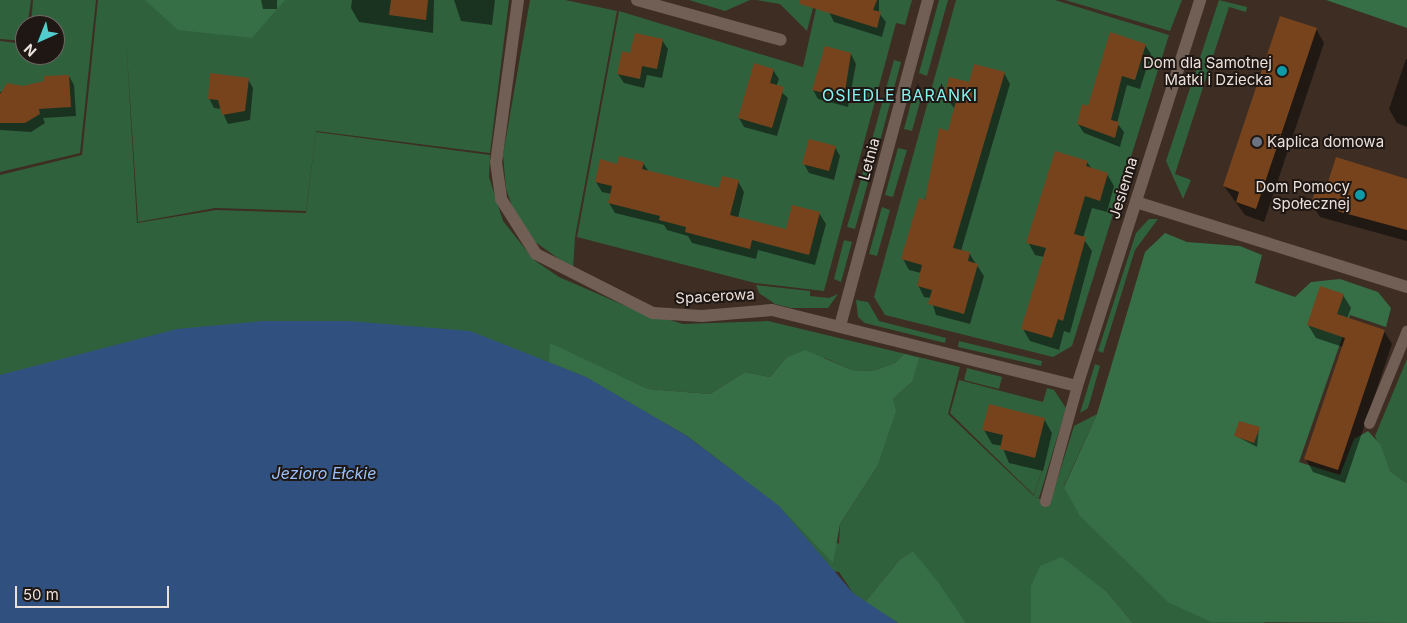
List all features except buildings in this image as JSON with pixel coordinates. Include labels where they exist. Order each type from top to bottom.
[{"type":"street","name":"Spacerowa","points":[[518,0],[496,162],[501,199],[536,254],[653,313],[702,316],[772,310],[1077,386]]},
{"type":"street","points":[[637,0],[781,40]]},
{"type":"street","name":"Letnia","points":[[840,326],[928,0]]},
{"type":"street","name":"Jesienna","points":[[1077,386],[1200,0]]},
{"type":"street","points":[[1136,202],[1407,287]]},
{"type":"lane","points":[[1369,423],[1407,330]]},
{"type":"lane","points":[[1045,500],[1077,386]]},
{"type":"green space","points":[[0,0],[31,0],[29,15],[15,15],[15,40],[0,39]]},
{"type":"green space","points":[[33,0],[96,0],[80,153],[0,172],[0,41],[15,43],[15,65],[65,65],[65,15],[32,15]]},
{"type":"green space","points":[[98,0],[509,0],[490,153],[316,131],[306,211],[215,208],[138,222],[126,38],[137,223],[216,210],[306,213],[316,132],[490,155],[489,177],[503,221],[534,260],[559,277],[628,307],[683,324],[768,321],[960,367],[948,414],[1034,496],[1058,422],[1034,495],[950,413],[959,380],[1043,402],[1047,388],[1054,390],[1066,408],[1039,498],[1035,497],[1050,503],[1074,426],[1097,414],[1064,486],[1265,623],[1133,623],[1108,593],[1031,586],[1031,623],[966,623],[913,551],[900,559],[865,602],[898,623],[864,602],[853,593],[839,572],[0,455],[0,175],[82,155]],"holes":[[[550,344],[648,389],[710,394],[745,372],[770,377],[786,358],[825,358],[852,370],[873,371],[895,363],[904,354],[912,382],[893,399],[877,467],[840,524],[839,544]]]},
{"type":"green space","points":[[145,0],[285,0],[252,38],[178,30]]},
{"type":"green space","points":[[530,0],[565,0],[617,11],[575,237],[573,269],[531,239],[516,217],[506,189],[503,155]]},
{"type":"green space","points":[[689,0],[750,0],[725,11]]},
{"type":"green space","points":[[756,0],[815,0],[807,31],[780,4]]},
{"type":"green space","points":[[818,0],[912,0],[905,25],[896,23],[824,291],[755,283],[577,237],[619,11],[803,67]]},
{"type":"green space","points":[[939,0],[948,0],[927,76],[919,73]]},
{"type":"green space","points":[[956,0],[1055,0],[1169,35],[1072,346],[1053,357],[885,315],[874,297]]},
{"type":"green space","points":[[1065,0],[1182,0],[1170,31]]},
{"type":"green space","points":[[1219,0],[1247,7],[1246,12],[1229,7],[1175,174],[1191,180],[1183,199],[1166,161]]},
{"type":"green space","points":[[1326,0],[1407,0],[1407,28]]},
{"type":"green space","points":[[894,60],[901,62],[879,145],[871,143]]},
{"type":"green space","points":[[915,88],[923,91],[912,131],[904,129]]},
{"type":"green space","points":[[898,148],[907,150],[893,197],[885,195]]},
{"type":"green space","points":[[868,155],[875,157],[855,229],[847,227]]},
{"type":"green space","points":[[882,207],[890,210],[877,256],[869,254]]},
{"type":"green space","points":[[1149,219],[1158,219],[1135,250],[1103,353],[1098,351],[1136,233]]},
{"type":"green space","points":[[1165,233],[1187,242],[1240,246],[1262,255],[1255,283],[1295,297],[1311,282],[1340,279],[1378,292],[1391,308],[1386,327],[1350,315],[1299,462],[1340,475],[1354,439],[1368,431],[1380,444],[1390,471],[1407,483],[1407,623],[1211,622],[1168,602],[1080,516],[1064,487],[1097,414],[1145,252]]},
{"type":"green space","points":[[844,240],[852,242],[841,282],[834,279]]},
{"type":"green space","points":[[756,285],[810,291],[810,296],[829,298],[838,294],[828,308],[791,308],[775,304],[759,293]]},
{"type":"green space","points":[[856,300],[868,302],[879,321],[946,338],[945,343],[865,323],[858,317]]},
{"type":"green space","points":[[959,341],[1042,361],[1041,366],[958,347]]},
{"type":"green space","points":[[550,343],[648,389],[710,394],[745,372],[770,377],[786,358],[805,350],[852,370],[873,371],[895,363],[904,354],[919,358],[912,382],[893,399],[896,411],[877,467],[840,524],[833,563],[779,506],[687,436],[586,377],[549,362]]},
{"type":"green space","points":[[1407,359],[1407,483],[1390,471],[1375,436]]},
{"type":"green space","points":[[1095,364],[1100,366],[1088,408],[1080,413]]},
{"type":"green space","points":[[967,368],[1002,377],[999,389],[964,380]]},
{"type":"green space","points":[[913,551],[938,582],[966,623],[898,623],[865,602],[900,559]]},
{"type":"green space","points":[[1062,557],[1108,593],[1133,623],[1031,623],[1031,586],[1040,566]]},
{"type":"water","name":"Jezioro Ełckie","points":[[263,321],[349,321],[470,331],[586,377],[687,436],[779,506],[853,593],[898,623],[0,623],[0,375],[177,329]]},
{"type":"place","name":"Dom dla Samotnej Matki i Dziecka","points":[[1282,71]]},
{"type":"place","name":"Kaplica domowa","points":[[1257,142]]},
{"type":"place","name":"Dom Pomocy Społecznej","points":[[1360,195]]},
{"type":"district","name":"OSIEDLE BARANKI","points":[[900,95]]}]
